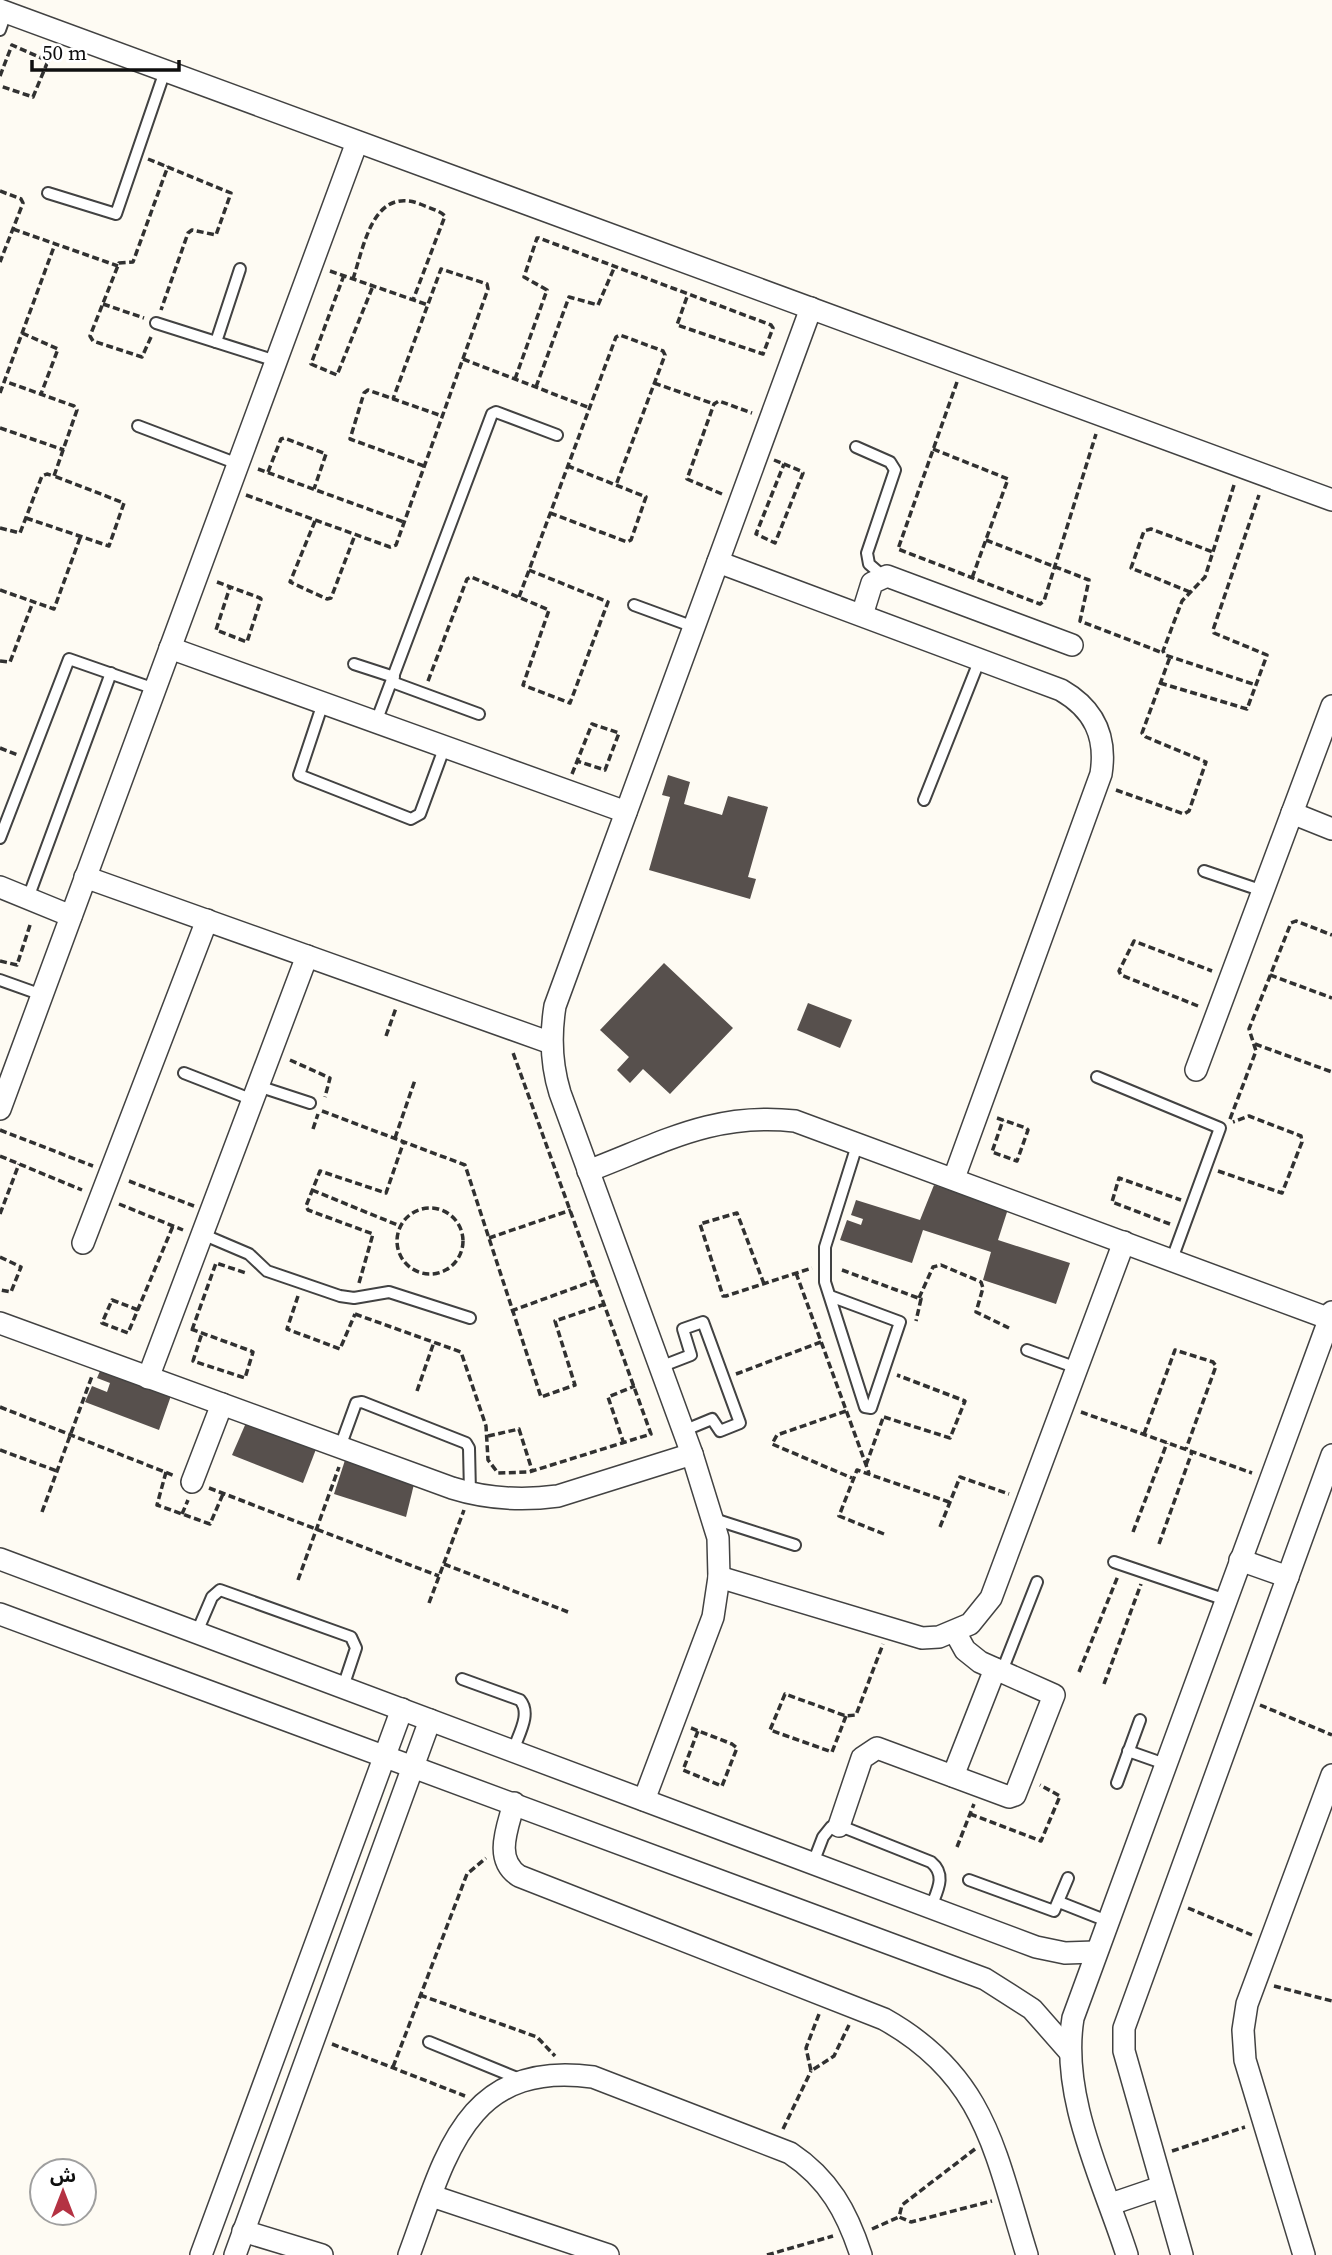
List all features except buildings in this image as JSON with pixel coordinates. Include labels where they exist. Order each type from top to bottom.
[{"type":"street","points":[[2,18],[165,71],[1332,500]]},
{"type":"street","points":[[0,1109],[357,142]]},
{"type":"street","points":[[644,1800],[713,1617],[719,1577],[714,1519],[559,1093],[551,1042],[555,1006],[811,308]]},
{"type":"street","points":[[718,562],[1060,690],[1088,710],[1102,740],[1104,757],[1098,783],[954,1178]]},
{"type":"street","points":[[862,615],[872,583],[883,576],[1072,645]]},
{"type":"street","points":[[170,648],[626,811]]},
{"type":"street","points":[[1196,1070],[1332,706]]},
{"type":"street","points":[[1292,813],[1332,829]]},
{"type":"street","points":[[85,877],[551,1042]]},
{"type":"street","points":[[0,887],[71,916]]},
{"type":"street","points":[[83,1243],[207,920]]},
{"type":"street","points":[[149,1378],[307,956]]},
{"type":"street","points":[[588,1171],[709,1124],[737,1119],[794,1121],[1331,1315],[1077,2002],[1069,2051],[1077,2106],[1127,2255]]},
{"type":"street","points":[[719,1577],[888,1630],[922,1638],[955,1632],[970,1624],[991,1598],[1124,1242]]},
{"type":"street","points":[[0,1323],[470,1493],[514,1500],[558,1496],[692,1454]]},
{"type":"street","points":[[192,1482],[222,1404]]},
{"type":"street","points":[[1182,2255],[1124,2051],[1124,2028],[1332,1455]]},
{"type":"street","points":[[0,1559],[1051,1951],[1095,1952]]},
{"type":"street","points":[[1240,1560],[1287,1577]]},
{"type":"street","points":[[0,1614],[985,1979],[1032,2009],[1069,2051]]},
{"type":"street","points":[[839,1826],[862,1758],[871,1749],[883,1748],[1011,1797],[1022,1777],[1054,1695],[972,1657],[955,1632]]},
{"type":"street","points":[[953,1776],[998,1670]]},
{"type":"street","points":[[201,2255],[402,1709]]},
{"type":"street","points":[[235,2255],[430,1720]]},
{"type":"street","points":[[1304,2255],[1263,2121],[1243,2044],[1244,2017],[1332,1774]]},
{"type":"street","points":[[514,1803],[503,1850],[509,1868],[519,1877],[856,2008],[904,2030],[941,2059],[970,2096],[990,2137],[1027,2255]]},
{"type":"street","points":[[409,2255],[454,2138],[484,2103],[524,2081],[570,2074],[593,2077],[775,2146],[806,2164],[836,2196],[856,2241]]},
{"type":"street","points":[[1111,2204],[1161,2187]]},
{"type":"street","points":[[432,2196],[608,2255]]},
{"type":"street","points":[[243,2231],[322,2255]]},
{"type":"lane","points":[[48,193],[115,215],[165,71]]},
{"type":"lane","points":[[216,342],[240,269]]},
{"type":"lane","points":[[156,323],[276,361]]},
{"type":"lane","points":[[376,722],[492,414],[496,412],[557,435]]},
{"type":"lane","points":[[138,426],[238,463]]},
{"type":"lane","points":[[856,447],[890,462],[895,470],[867,553],[872,568],[883,576]]},
{"type":"lane","points":[[634,605],[694,627]]},
{"type":"lane","points":[[0,838],[67,660],[72,659],[155,688]]},
{"type":"lane","points":[[924,800],[980,659]]},
{"type":"lane","points":[[354,664],[479,714]]},
{"type":"lane","points":[[27,898],[111,673]]},
{"type":"lane","points":[[323,703],[299,775],[411,819],[420,814],[445,746]]},
{"type":"lane","points":[[1203,871],[1263,891]]},
{"type":"lane","points":[[0,980],[42,995]]},
{"type":"lane","points":[[184,1073],[255,1093],[310,1103]]},
{"type":"lane","points":[[1097,1077],[1219,1126],[1207,1167],[1172,1259]]},
{"type":"lane","points":[[830,1296],[900,1322],[871,1408],[865,1407],[830,1296],[822,1264],[858,1142]]},
{"type":"lane","points":[[202,1234],[249,1254],[267,1271],[354,1298],[389,1292],[470,1318]]},
{"type":"lane","points":[[660,1367],[691,1355],[683,1329],[701,1321],[739,1424],[720,1432],[712,1419],[683,1431]]},
{"type":"lane","points":[[1027,1350],[1077,1368]]},
{"type":"lane","points":[[343,1448],[356,1403],[362,1402],[466,1443],[469,1448],[470,1493]]},
{"type":"lane","points":[[714,1519],[795,1545]]},
{"type":"lane","points":[[1118,1563],[1226,1600]]},
{"type":"lane","points":[[998,1670],[1037,1582]]},
{"type":"lane","points":[[197,1632],[212,1597],[220,1590],[351,1637],[356,1648],[342,1687]]},
{"type":"lane","points":[[462,1679],[520,1700],[524,1704],[525,1717],[513,1751]]},
{"type":"lane","points":[[1117,1783],[1140,1720]]},
{"type":"lane","points":[[1128,1751],[1165,1764]]},
{"type":"lane","points":[[813,1863],[826,1831],[839,1826],[931,1862],[938,1868],[940,1879],[931,1907]]},
{"type":"lane","points":[[969,1880],[1054,1911],[1068,1878]]},
{"type":"lane","points":[[1059,1902],[1107,1921]]},
{"type":"lane","points":[[429,2042],[524,2081]]},
{"type":"path","points":[[0,76],[12,46],[48,61],[33,97],[0,86]]},
{"type":"path","points":[[136,154],[168,166],[231,193],[216,235],[189,231],[142,357],[93,341],[90,337],[118,266],[121,261],[130,264],[133,262],[168,166]]},
{"type":"path","points":[[0,191],[22,201],[0,262]]},
{"type":"path","points":[[353,279],[376,215],[393,201],[415,202],[445,216],[413,300]]},
{"type":"path","points":[[13,229],[118,266]]},
{"type":"path","points":[[515,379],[547,290],[546,287],[524,277],[537,238],[615,266],[771,325],[773,328],[763,354],[677,325],[688,294]]},
{"type":"path","points":[[0,393],[55,244]]},
{"type":"path","points":[[312,264],[428,306]]},
{"type":"path","points":[[536,387],[569,297],[598,305],[615,266]]},
{"type":"path","points":[[229,489],[393,547],[488,286],[442,269],[393,399]]},
{"type":"path","points":[[344,275],[311,363],[337,375],[373,286]]},
{"type":"path","points":[[103,304],[156,323]]},
{"type":"path","points":[[22,332],[58,349],[41,394]]},
{"type":"path","points":[[519,597],[617,335],[664,352],[616,485]]},
{"type":"path","points":[[463,359],[590,408]]},
{"type":"path","points":[[963,365],[898,549],[1041,604],[1101,415]]},
{"type":"path","points":[[4,381],[76,408],[54,477]]},
{"type":"path","points":[[654,383],[714,404]]},
{"type":"path","points":[[424,466],[350,438],[365,391],[442,416]]},
{"type":"path","points":[[740,501],[687,479],[714,404],[719,401],[770,419]]},
{"type":"path","points":[[0,428],[64,450]]},
{"type":"path","points":[[268,472],[281,438],[314,449],[327,456],[314,489]]},
{"type":"path","points":[[933,449],[1007,477],[972,578]]},
{"type":"path","points":[[757,454],[784,464],[803,472],[775,543],[756,534],[784,464]]},
{"type":"path","points":[[238,463],[404,522]]},
{"type":"path","points":[[550,513],[629,543],[647,498],[568,466]]},
{"type":"path","points":[[1163,653],[1180,604],[1205,577],[1240,467]]},
{"type":"path","points":[[0,528],[20,533],[42,476],[47,474],[124,503],[109,546],[26,518]]},
{"type":"path","points":[[1160,683],[1244,710],[1267,655],[1213,630],[1266,476]]},
{"type":"path","points":[[315,520],[290,582],[327,599],[331,598],[355,534]]},
{"type":"path","points":[[1190,592],[1131,568],[1144,531],[1150,529],[1213,552]]},
{"type":"path","points":[[0,590],[55,608],[80,538]]},
{"type":"path","points":[[986,540],[1091,582],[1080,621],[1170,657],[1256,685]]},
{"type":"path","points":[[424,693],[467,578],[550,611],[523,686],[570,704],[608,602],[529,570]]},
{"type":"path","points":[[197,575],[230,587],[262,599],[247,642],[215,629],[230,587]]},
{"type":"path","points":[[0,661],[10,662],[33,602]]},
{"type":"path","points":[[1098,783],[1188,813],[1206,762],[1144,736],[1143,731],[1170,657]]},
{"type":"path","points":[[565,790],[577,761],[593,723],[619,733],[605,770],[577,761]]},
{"type":"path","points":[[0,961],[17,965],[33,924],[29,920]]},
{"type":"path","points":[[1207,1167],[1278,1193],[1285,1190],[1302,1142],[1301,1136],[1249,1116],[1228,1124],[1255,1055],[1255,1044],[1249,1029],[1292,922],[1332,935]]},
{"type":"path","points":[[1217,1014],[1121,975],[1119,971],[1135,941],[1230,978]]},
{"type":"path","points":[[1270,975],[1332,998]]},
{"type":"path","points":[[386,1036],[396,1008],[408,1012]]},
{"type":"path","points":[[1255,1044],[1332,1072]]},
{"type":"path","points":[[344,1310],[462,1354],[488,1436],[488,1460],[492,1468],[506,1474],[532,1471],[648,1437],[652,1432],[513,1052],[508,1047]]},
{"type":"path","points":[[294,1048],[290,1062],[330,1079],[313,1129]]},
{"type":"path","points":[[395,1138],[415,1080]]},
{"type":"path","points":[[320,1110],[465,1165],[511,1311],[543,1398],[575,1385],[555,1321],[605,1304]]},
{"type":"path","points":[[978,1112],[1003,1121],[1028,1131],[1017,1161],[992,1153],[1003,1121]]},
{"type":"path","points":[[354,1298],[373,1234],[308,1210],[306,1206],[320,1171],[386,1193],[404,1141]]},
{"type":"path","points":[[0,1214],[19,1164]]},
{"type":"path","points":[[1183,1228],[1112,1202],[1119,1178],[1192,1204]]},
{"type":"path","points":[[312,1190],[400,1226]]},
{"type":"path","points":[[431,1207],[449,1213],[456,1220],[464,1237],[460,1256],[447,1270],[420,1273],[404,1262],[399,1254],[397,1235],[400,1226],[406,1218],[422,1208],[431,1207]]},
{"type":"path","points":[[489,1238],[571,1210]]},
{"type":"path","points":[[764,1284],[737,1213],[700,1224],[723,1296],[764,1284],[822,1264]]},
{"type":"path","points":[[138,1310],[112,1300],[102,1322],[128,1334],[138,1310],[173,1226]]},
{"type":"path","points":[[0,1257],[21,1267],[11,1292],[0,1290]]},
{"type":"path","points":[[192,1330],[216,1263],[254,1276]]},
{"type":"path","points":[[919,1298],[933,1267],[941,1265],[981,1282],[983,1288],[976,1312],[1009,1328]]},
{"type":"path","points":[[796,1273],[869,1473]]},
{"type":"path","points":[[511,1311],[596,1280]]},
{"type":"path","points":[[288,1289],[310,1298]]},
{"type":"path","points":[[299,1294],[288,1331],[341,1349],[355,1314]]},
{"type":"path","points":[[170,1321],[253,1352],[245,1378],[194,1361],[202,1333]]},
{"type":"path","points":[[417,1391],[434,1342]]},
{"type":"path","points":[[724,1378],[821,1342]]},
{"type":"path","points":[[1144,1434],[1175,1350],[1190,1354],[1216,1366],[1186,1449]]},
{"type":"path","points":[[42,1512],[99,1359]]},
{"type":"path","points":[[883,1416],[949,1438],[953,1436],[964,1399],[897,1375]]},
{"type":"path","points":[[624,1444],[608,1396],[635,1386]]},
{"type":"path","points":[[1063,1405],[1270,1480]]},
{"type":"path","points":[[0,1407],[439,1576]]},
{"type":"path","points":[[846,1411],[777,1435],[772,1441],[778,1449],[852,1478]]},
{"type":"path","points":[[488,1436],[519,1429],[532,1471]]},
{"type":"path","points":[[1133,1532],[1167,1443]]},
{"type":"path","points":[[298,1580],[343,1448]]},
{"type":"path","points":[[0,1450],[57,1471]]},
{"type":"path","points":[[1159,1544],[1192,1452]]},
{"type":"path","points":[[884,1534],[839,1516],[857,1470],[949,1502]]},
{"type":"path","points":[[166,1472],[156,1504],[210,1524],[223,1494]]},
{"type":"path","points":[[940,1527],[961,1476],[1028,1500]]},
{"type":"path","points":[[429,1603],[470,1493]]},
{"type":"path","points":[[1079,1672],[1118,1563]]},
{"type":"path","points":[[444,1564],[568,1612]]},
{"type":"path","points":[[1104,1684],[1145,1572]]},
{"type":"path","points":[[846,1716],[832,1752],[770,1730],[785,1694],[846,1716],[858,1712],[888,1630]]},
{"type":"path","points":[[674,1722],[698,1731],[737,1748],[722,1786],[683,1769],[698,1731]]},
{"type":"path","points":[[970,1814],[1042,1840],[1059,1794],[1022,1777]]},
{"type":"path","points":[[957,1847],[981,1786]]},
{"type":"path","points":[[393,2067],[467,1874],[479,1861],[503,1850]]},
{"type":"path","points":[[1170,1901],[1269,1942]]},
{"type":"path","points":[[1255,1982],[1332,2001]]},
{"type":"path","points":[[420,1995],[537,2037],[570,2074]]},
{"type":"path","points":[[811,2071],[806,2048],[825,1996]]},
{"type":"path","points":[[775,2146],[811,2071],[834,2056],[856,2008]]},
{"type":"path","points":[[314,2037],[484,2103]]},
{"type":"path","points":[[1154,2157],[1263,2121]]},
{"type":"path","points":[[900,2217],[902,2205],[990,2137]]},
{"type":"path","points":[[900,2217],[911,2222],[1009,2197]]},
{"type":"path","points":[[768,2255],[856,2241],[900,2217]]}]
